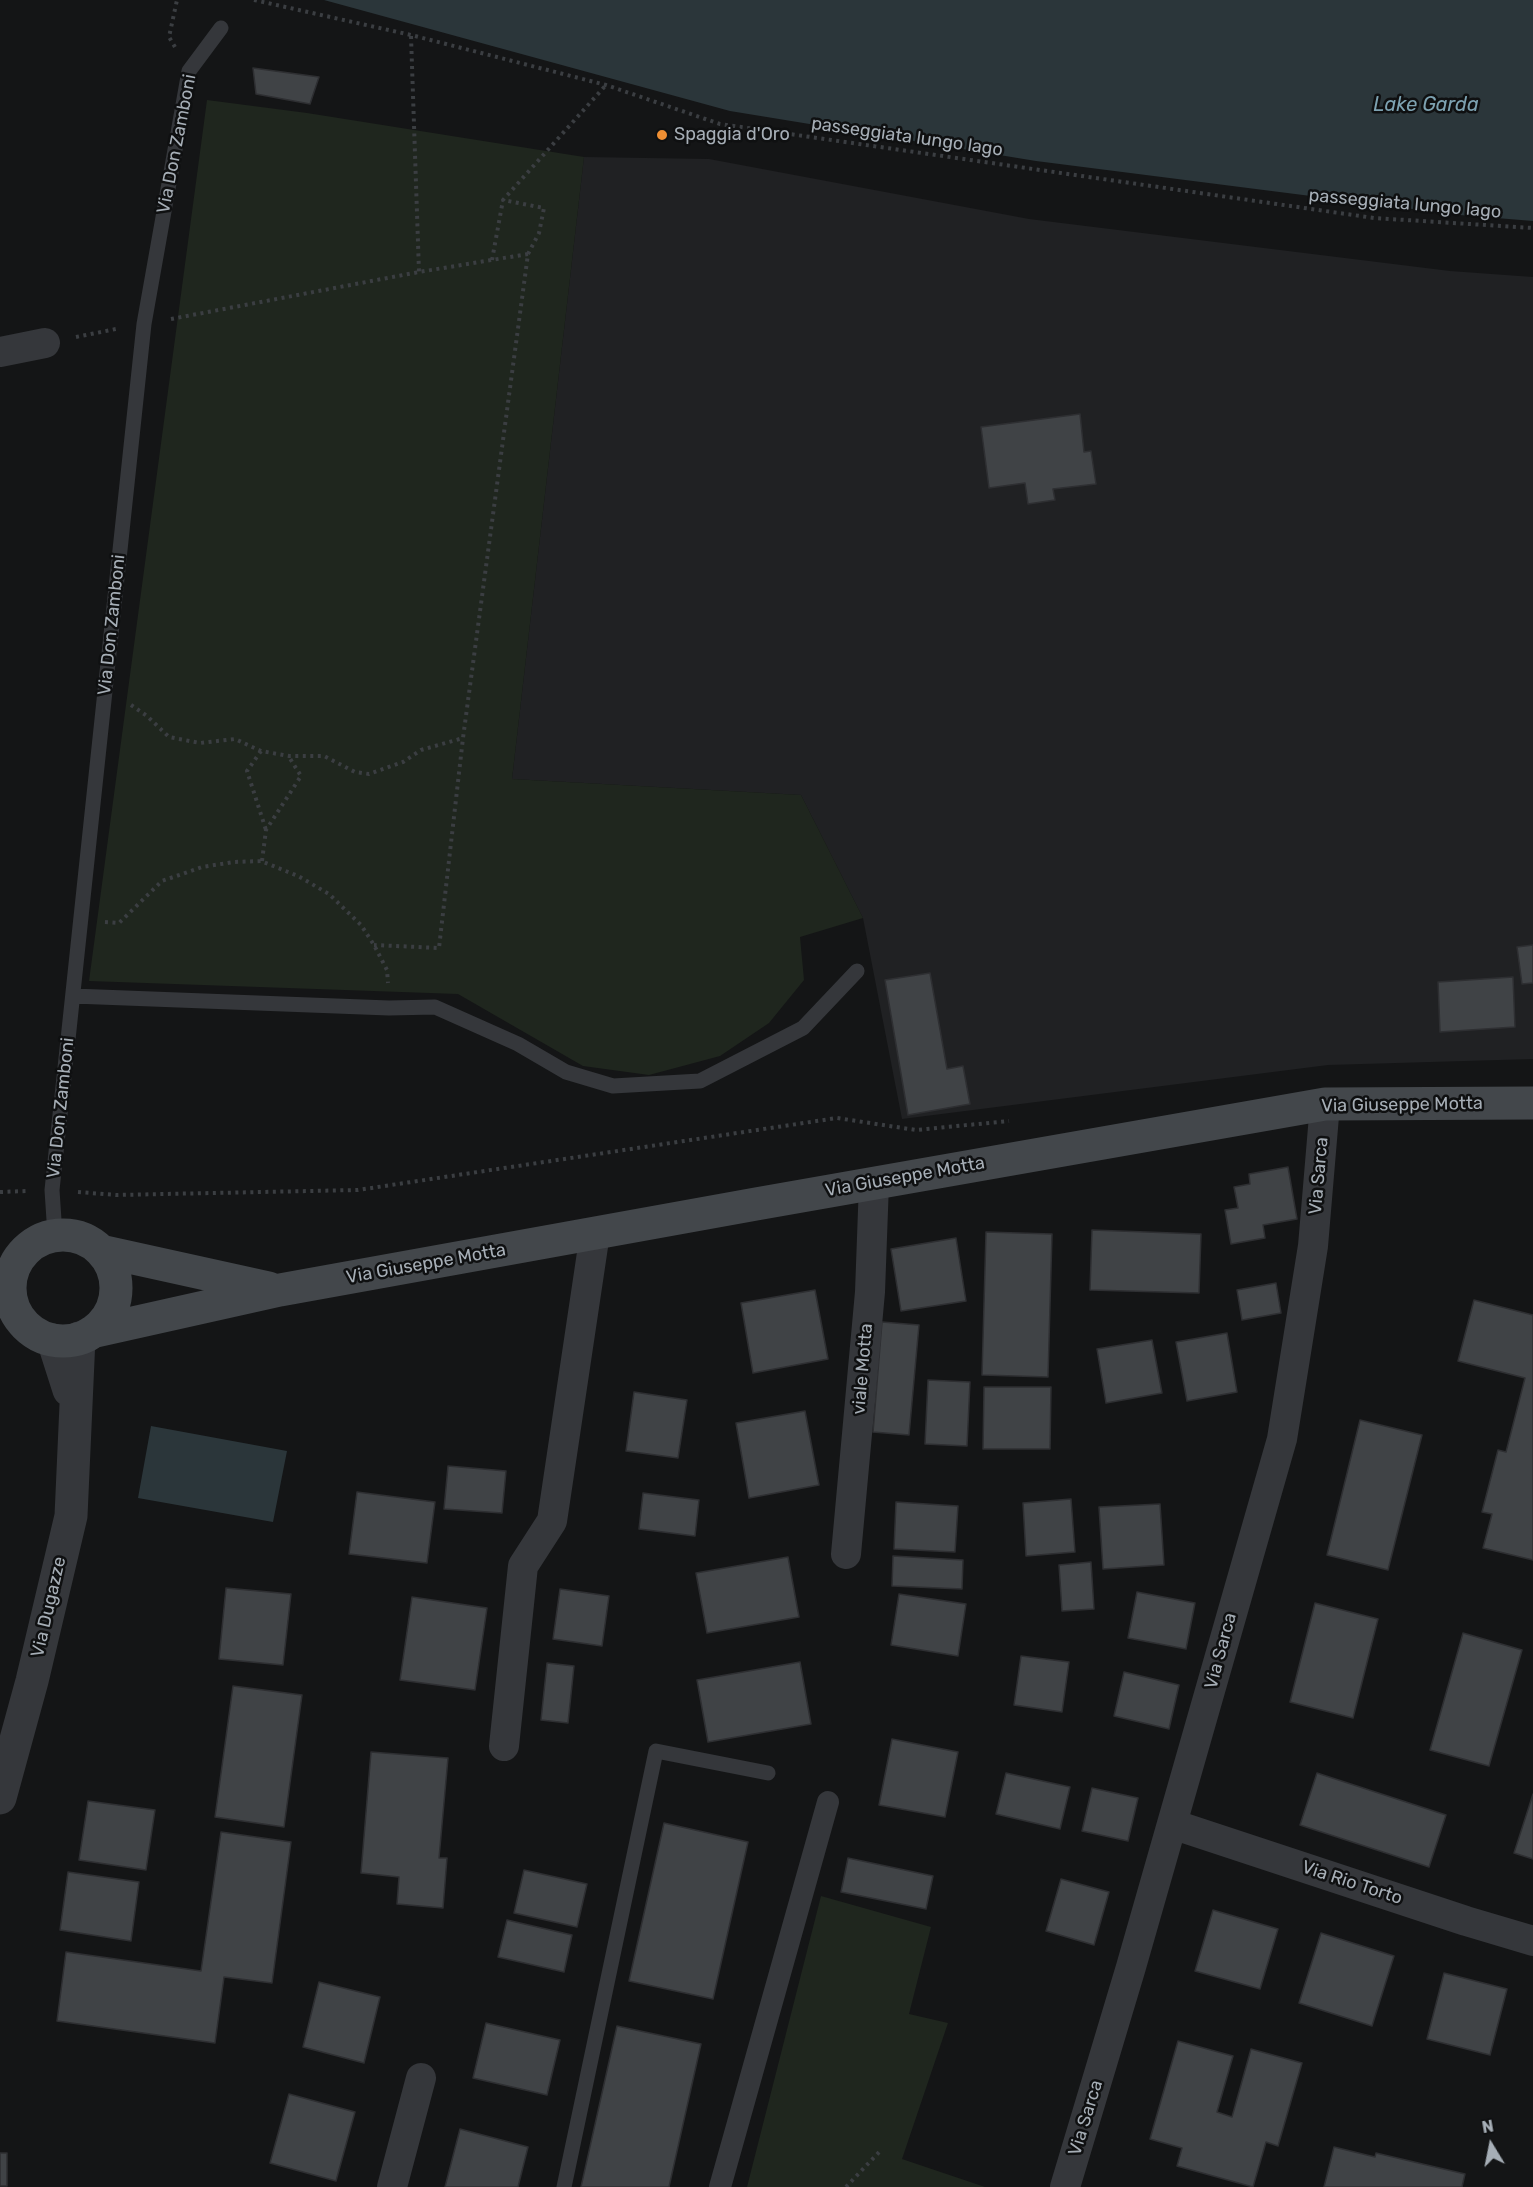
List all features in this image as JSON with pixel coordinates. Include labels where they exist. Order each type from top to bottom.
[{"type":"main road","name":"Via Giuseppe Motta","points":[[0,1336],[66,1337],[280,1290],[1325,1104],[1533,1103]]},
{"type":"main road","name":"Via Giuseppe Motta","points":[[55,1235],[69,1235],[86,1240],[101,1251],[280,1290]]},
{"type":"main road","points":[[55,1235],[31,1245],[8,1270],[12,1304],[26,1326],[66,1337],[105,1319],[116,1293],[116,1281],[111,1264],[101,1251]]},
{"type":"street","points":[[0,352],[45,343]]},
{"type":"street","name":"Via Sarca","points":[[1065,2187],[1282,1439],[1313,1246],[1325,1104]]},
{"type":"street","name":"viale Motta","points":[[846,1554],[870,1292],[874,1183]]},
{"type":"street","points":[[504,1746],[523,1566],[552,1521],[595,1233]]},
{"type":"street","name":"Via Dugazze","points":[[0,1798],[32,1681],[71,1516],[77,1411],[66,1337]]},
{"type":"street","points":[[720,2187],[828,1802]]},
{"type":"street","name":"Via Rio Torto","points":[[1172,1824],[1533,1941]]},
{"type":"street","points":[[392,2187],[421,2078]]},
{"type":"lane","name":"Via Don Zamboni","points":[[55,1235],[52,1190],[144,324],[189,71],[220,28]]},
{"type":"lane","points":[[73,996],[390,1008],[435,1007],[518,1044],[566,1072],[613,1086],[700,1081],[803,1029],[857,971]]},
{"type":"lane","points":[[564,2187],[656,1751],[768,1773]]},
{"type":"path","points":[[173,24],[177,0]]},
{"type":"path","name":"passeggiata lungo lago","points":[[254,0],[411,35],[606,85],[720,124],[1374,218],[1533,228]]},
{"type":"path","points":[[411,35],[419,272]]},
{"type":"path","points":[[492,260],[503,200],[606,85]]},
{"type":"path","points":[[374,945],[439,948],[463,738],[528,254],[540,233],[544,208],[503,200]]},
{"type":"path","points":[[45,343],[419,272],[528,254]]},
{"type":"path","points":[[105,689],[147,716],[169,737],[200,743],[235,739],[261,751],[289,756],[324,756],[355,772],[369,774],[403,762],[421,750],[463,738]]},
{"type":"path","points":[[261,751],[247,771],[266,830]]},
{"type":"path","points":[[261,861],[266,830],[302,776],[289,756]]},
{"type":"path","points":[[81,920],[119,923],[162,881],[202,867],[261,861],[298,876],[330,894],[361,925],[387,970],[390,1008]]},
{"type":"path","points":[[0,1192],[52,1190],[116,1195],[358,1190],[837,1118],[916,1130],[1011,1121]]},
{"type":"path","points":[[846,2187],[882,2149]]},
{"type":"shaded area","points":[[207,100],[307,113],[584,157],[512,779],[801,795],[863,918],[800,937],[804,980],[769,1023],[720,1056],[649,1075],[583,1066],[458,994],[89,981]]},
{"type":"shaded area","points":[[584,157],[709,159],[1029,219],[1450,271],[1533,277],[1533,1059],[1328,1065],[902,1119],[863,918],[801,795],[512,779]]},
{"type":"shaded area","points":[[821,1896],[931,1927],[909,2014],[948,2023],[902,2159],[985,2187],[747,2187]]},
{"type":"water","name":"Lake Garda","points":[[324,0],[1533,0],[1533,221],[1460,215],[1036,161],[730,111]]},
{"type":"water","points":[[151,1426],[287,1451],[273,1522],[138,1498]]},
{"type":"building","points":[[253,68],[319,77],[310,104],[256,94]]},
{"type":"building","points":[[1080,414],[1084,452],[1091,451],[1096,484],[1053,489],[1055,500],[1028,504],[1025,483],[989,488],[981,427]]},
{"type":"building","points":[[1533,945],[1533,983],[1522,984],[1517,947]]},
{"type":"building","points":[[930,973],[947,1069],[963,1066],[970,1104],[908,1115],[885,980]]},
{"type":"building","points":[[1513,977],[1515,1027],[1440,1032],[1438,982]]},
{"type":"building","points":[[1288,1167],[1297,1219],[1263,1225],[1265,1238],[1231,1244],[1225,1210],[1238,1208],[1234,1187],[1250,1184],[1249,1174]]},
{"type":"building","points":[[1092,1230],[1201,1234],[1199,1293],[1090,1290]]},
{"type":"building","points":[[986,1232],[1052,1234],[1048,1377],[982,1375]]},
{"type":"building","points":[[956,1238],[966,1301],[901,1311],[891,1249]]},
{"type":"building","points":[[1276,1283],[1281,1313],[1242,1320],[1237,1290]]},
{"type":"building","points":[[815,1290],[828,1359],[753,1373],[741,1303]]},
{"type":"building","points":[[1474,1300],[1533,1315],[1533,1560],[1483,1548],[1492,1514],[1482,1512],[1498,1450],[1506,1452],[1525,1378],[1458,1361]]},
{"type":"building","points":[[882,1322],[919,1325],[909,1435],[873,1432]]},
{"type":"building","points":[[1227,1333],[1237,1392],[1187,1401],[1176,1342]]},
{"type":"building","points":[[1152,1340],[1162,1393],[1106,1403],[1097,1349]]},
{"type":"building","points":[[928,1380],[970,1382],[967,1446],[925,1444]]},
{"type":"building","points":[[984,1387],[1051,1387],[1050,1449],[983,1449]]},
{"type":"building","points":[[634,1392],[687,1400],[678,1458],[626,1451]]},
{"type":"building","points":[[805,1411],[819,1485],[749,1498],[736,1423]]},
{"type":"building","points":[[1360,1420],[1422,1435],[1388,1570],[1327,1555]]},
{"type":"building","points":[[448,1466],[506,1471],[502,1513],[444,1509]]},
{"type":"building","points":[[357,1492],[435,1502],[427,1563],[349,1554]]},
{"type":"building","points":[[643,1493],[699,1500],[695,1536],[639,1529]]},
{"type":"building","points":[[1071,1499],[1075,1552],[1026,1556],[1023,1503]]},
{"type":"building","points":[[896,1502],[958,1506],[955,1552],[894,1549]]},
{"type":"building","points":[[1160,1504],[1164,1565],[1103,1569],[1099,1507]]},
{"type":"building","points":[[893,1556],[963,1560],[962,1589],[892,1586]]},
{"type":"building","points":[[788,1557],[799,1617],[707,1633],[696,1573]]},
{"type":"building","points":[[1091,1562],[1094,1609],[1062,1611],[1059,1565]]},
{"type":"building","points":[[226,1588],[291,1594],[283,1665],[219,1659]]},
{"type":"building","points":[[560,1589],[609,1596],[602,1646],[553,1639]]},
{"type":"building","points":[[1137,1592],[1195,1603],[1186,1649],[1128,1638]]},
{"type":"building","points":[[899,1594],[966,1604],[958,1656],[891,1645]]},
{"type":"building","points":[[412,1597],[487,1608],[475,1690],[400,1680]]},
{"type":"building","points":[[1315,1603],[1378,1619],[1353,1718],[1290,1702]]},
{"type":"building","points":[[1463,1633],[1522,1650],[1489,1766],[1430,1750]]},
{"type":"building","points":[[1021,1656],[1069,1662],[1062,1712],[1014,1705]]},
{"type":"building","points":[[800,1662],[811,1724],[708,1742],[697,1680]]},
{"type":"building","points":[[547,1663],[574,1666],[568,1723],[541,1720]]},
{"type":"building","points":[[1124,1672],[1179,1685],[1169,1729],[1114,1716]]},
{"type":"building","points":[[233,1686],[302,1695],[284,1827],[215,1817]]},
{"type":"building","points":[[892,1739],[958,1752],[945,1817],[879,1805]]},
{"type":"building","points":[[371,1752],[448,1758],[439,1858],[447,1858],[443,1908],[397,1904],[399,1877],[361,1873]]},
{"type":"building","points":[[1006,1773],[1070,1787],[1060,1829],[996,1814]]},
{"type":"building","points":[[1317,1773],[1446,1815],[1429,1867],[1300,1825]]},
{"type":"building","points":[[1092,1788],[1138,1798],[1128,1841],[1082,1831]]},
{"type":"building","points":[[1533,1794],[1533,1859],[1514,1853]]},
{"type":"building","points":[[88,1801],[155,1810],[146,1870],[79,1860]]},
{"type":"building","points":[[664,1823],[748,1842],[713,1999],[629,1981]]},
{"type":"building","points":[[221,1832],[291,1842],[272,1983],[224,1977],[215,2043],[57,2021],[66,1952],[201,1971]]},
{"type":"building","points":[[848,1858],[933,1876],[926,1909],[841,1892]]},
{"type":"building","points":[[524,1870],[587,1884],[577,1927],[514,1913]]},
{"type":"building","points":[[68,1872],[139,1882],[131,1941],[60,1930]]},
{"type":"building","points":[[1061,1879],[1109,1892],[1094,1945],[1046,1931]]},
{"type":"building","points":[[1213,1910],[1278,1929],[1260,1989],[1195,1971]]},
{"type":"building","points":[[507,1920],[572,1935],[564,1972],[498,1957]]},
{"type":"building","points":[[1321,1933],[1394,1956],[1372,2026],[1299,2003]]},
{"type":"building","points":[[1444,1973],[1507,1989],[1490,2055],[1427,2039]]},
{"type":"building","points":[[319,1982],[380,1997],[364,2063],[303,2047]]},
{"type":"building","points":[[486,2023],[560,2040],[547,2095],[473,2078]]},
{"type":"building","points":[[617,2026],[701,2044],[669,2187],[581,2187]]},
{"type":"building","points":[[1178,2041],[1233,2056],[1217,2112],[1232,2117],[1251,2049],[1302,2063],[1278,2146],[1266,2142],[1253,2187],[1177,2166],[1182,2148],[1150,2139]]},
{"type":"building","points":[[289,2094],[355,2112],[336,2181],[270,2163]]},
{"type":"building","points":[[460,2129],[528,2147],[518,2187],[445,2187]]},
{"type":"building","points":[[1334,2147],[1375,2157],[1376,2153],[1465,2174],[1462,2187],[1324,2187]]},
{"type":"building","points":[[0,2153],[7,2153],[7,2186],[0,2186]]},
{"type":"place","name":"Spaggia d'Oro","points":[[662,135]]}]
